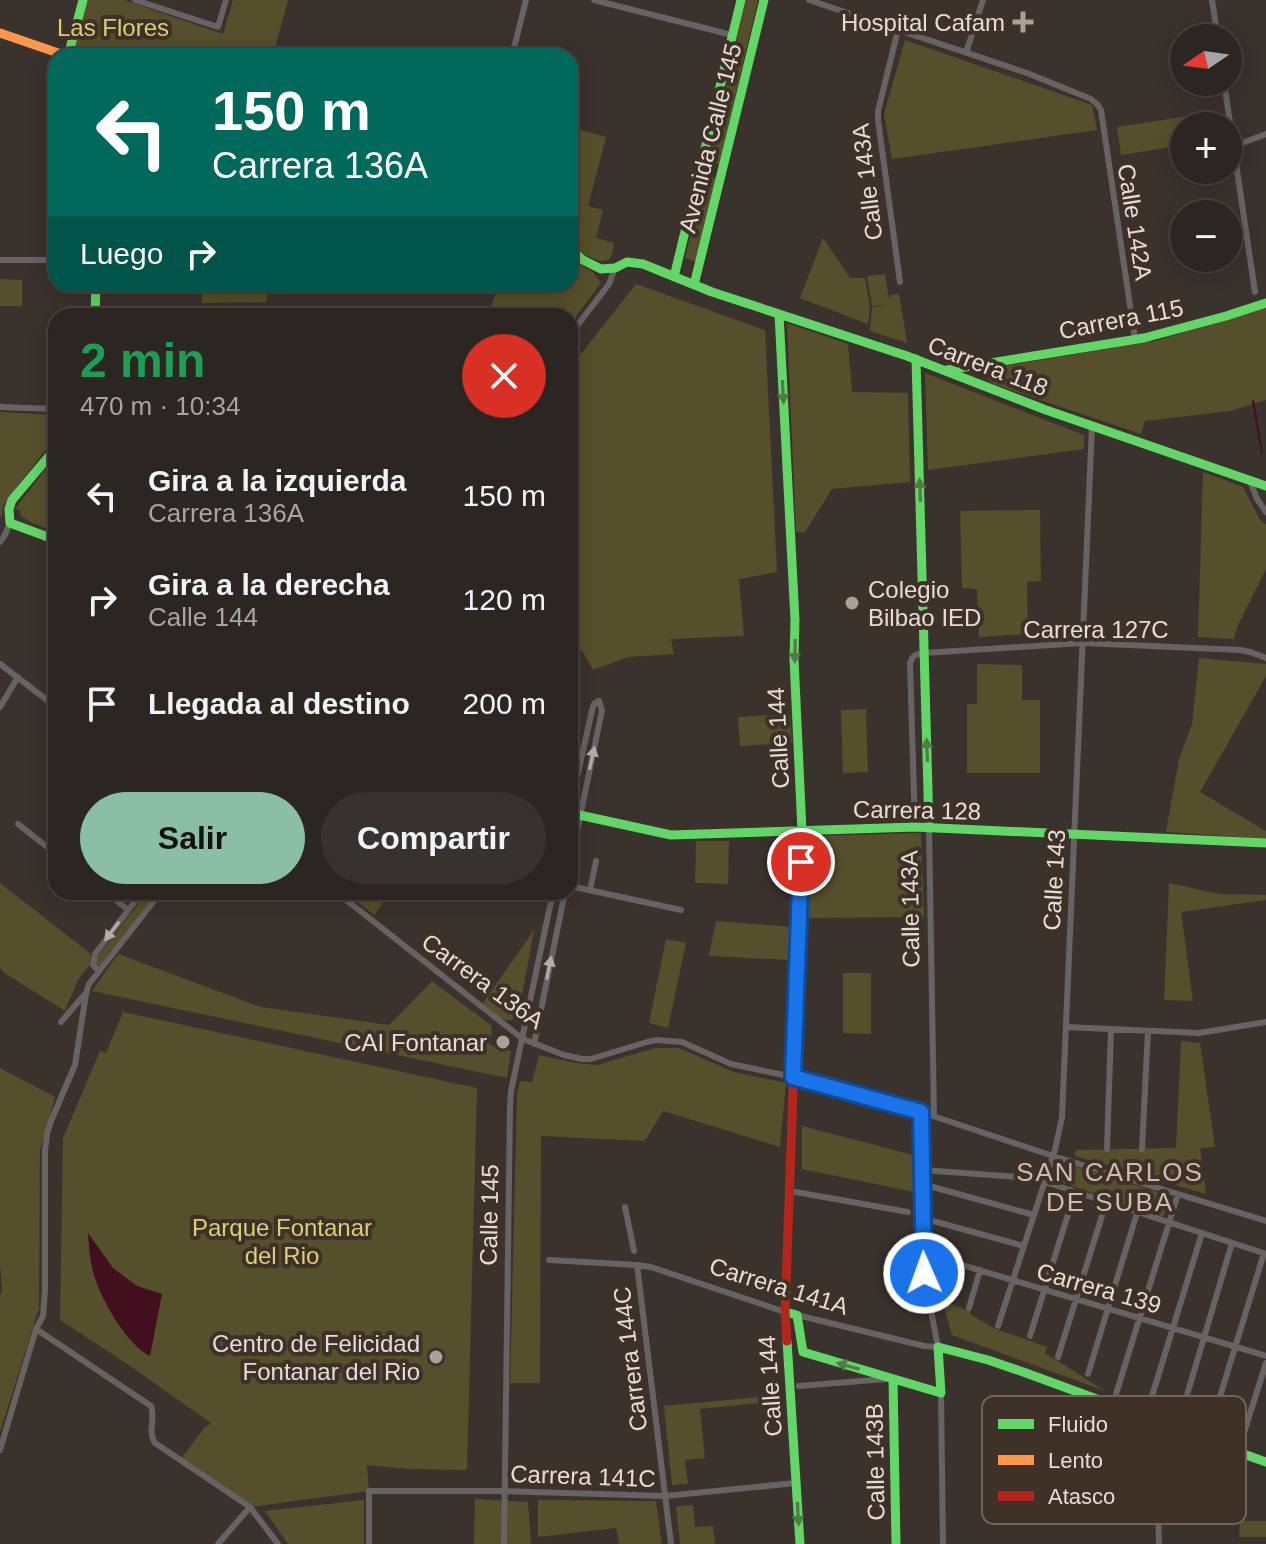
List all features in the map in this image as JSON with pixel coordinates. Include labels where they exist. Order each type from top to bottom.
[{"type":"street","points":[[70,48],[83,0]]},
{"type":"street","points":[[135,0],[218,27],[226,0]]},
{"type":"street","points":[[514,48],[526,0]]},
{"type":"street","points":[[594,0],[732,35]]},
{"type":"street","name":"Avenida Calle 145","points":[[674,277],[741,0]]},
{"type":"street","points":[[764,0],[771,0]]},
{"type":"street","name":"Avenida Calle 145","points":[[694,285],[764,0]]},
{"type":"street","points":[[809,0],[966,53],[983,0]]},
{"type":"street","points":[[1212,0],[1216,24]]},
{"type":"street","name":"Calle 143A","points":[[898,30],[878,120],[900,282]]},
{"type":"street","points":[[0,33],[48,49]]},
{"type":"street","name":"Calle 142A","points":[[966,53],[1091,99],[1101,110],[1135,339]]},
{"type":"street","points":[[1242,143],[1266,134]]},
{"type":"street","points":[[702,165],[723,170]]},
{"type":"street","points":[[1239,184],[1255,292]]},
{"type":"street","points":[[578,256],[601,269],[634,261],[694,285]]},
{"type":"street","points":[[0,260],[48,260]]},
{"type":"street","points":[[578,325],[609,284],[615,268]]},
{"type":"street","name":"Carrera 118","points":[[694,285],[916,359],[1092,426],[1266,486]]},
{"type":"street","name":"Carrera 115","points":[[944,371],[1135,339],[1266,303]]},
{"type":"street","name":"Calle 144","points":[[779,314],[802,831],[785,1312],[800,1544]]},
{"type":"street","name":"Calle 143A","points":[[916,359],[934,1116]]},
{"type":"street","points":[[978,384],[976,374],[981,365]]},
{"type":"street","points":[[0,407],[48,409]]},
{"type":"street","name":"Calle 143","points":[[998,1326],[1053,1156],[1062,1117],[1092,426]]},
{"type":"street","points":[[0,542],[10,523],[12,500],[48,457]]},
{"type":"street","points":[[1250,481],[1266,512]]},
{"type":"street","points":[[10,523],[48,537]]},
{"type":"street","name":"Carrera 127C","points":[[924,653],[1083,643],[1240,650],[1266,658]]},
{"type":"street","name":"Calle 143A","points":[[915,827],[910,664],[914,655],[924,653]]},
{"type":"street","points":[[0,664],[48,701]]},
{"type":"street","points":[[0,707],[18,677]]},
{"type":"street","points":[[578,786],[593,706],[599,701],[602,710],[578,794]]},
{"type":"street","name":"Carrera 128","points":[[578,813],[671,835],[915,827],[1266,843]]},
{"type":"street","points":[[18,824],[48,848]]},
{"type":"street","points":[[590,890],[596,861]]},
{"type":"street","points":[[578,888],[681,910]]},
{"type":"street","points":[[116,900],[128,910]]},
{"type":"street","points":[[99,971],[93,965],[95,954],[136,900]]},
{"type":"street","points":[[0,1450],[36,1329],[43,1316],[46,1142],[51,1121],[75,1065],[86,994],[89,984],[155,900]]},
{"type":"street","name":"Carrera 136A","points":[[346,900],[523,1039],[564,1055],[591,1059],[647,1042],[670,1041],[690,1045],[731,1064],[793,1077],[921,1112],[1266,1221]]},
{"type":"street","name":"Calle 145","points":[[504,1544],[511,1091],[551,900]]},
{"type":"street","points":[[534,1044],[563,900]]},
{"type":"street","points":[[61,1022],[86,994]]},
{"type":"street","points":[[1066,1027],[1199,1033],[1266,1022]]},
{"type":"street","points":[[1107,1149],[1111,1029]]},
{"type":"street","points":[[1142,1149],[1148,1031]]},
{"type":"street","points":[[921,1112],[922,1253],[938,1347],[943,1544]]},
{"type":"street","points":[[922,1170],[1008,1175],[1044,1181],[1265,1254],[1220,1396]]},
{"type":"street","points":[[922,1184],[1034,1215]]},
{"type":"street","points":[[790,1191],[908,1212]]},
{"type":"street","points":[[1030,1336],[1075,1192]]},
{"type":"street","points":[[1116,1394],[1178,1194]]},
{"type":"street","points":[[1058,1357],[1106,1203]]},
{"type":"street","points":[[625,1207],[634,1251]]},
{"type":"street","points":[[1088,1374],[1137,1213]]},
{"type":"street","points":[[922,1218],[1024,1246]]},
{"type":"street","points":[[1152,1396],[1202,1233]]},
{"type":"street","points":[[1187,1396],[1232,1243]]},
{"type":"street","name":"Carrera 139","points":[[922,1253],[1266,1356]]},
{"type":"street","name":"Carrera 141A","points":[[549,1260],[637,1265],[660,1270],[785,1312],[988,1360],[1089,1396]]},
{"type":"street","points":[[929,1305],[937,1297],[948,1260]]},
{"type":"street","name":"Carrera 144C","points":[[637,1265],[671,1544]]},
{"type":"street","points":[[969,1308],[980,1270]]},
{"type":"street","points":[[797,1315],[803,1352],[941,1393]]},
{"type":"street","points":[[36,1329],[151,1406],[151,1437],[155,1443],[250,1507],[278,1544]]},
{"type":"street","points":[[1246,1426],[1266,1363]]},
{"type":"street","points":[[799,1386],[893,1379]]},
{"type":"street","name":"Calle 143B","points":[[893,1379],[896,1544]]},
{"type":"street","name":"Carrera 141A","points":[[1246,1455],[1266,1462]]},
{"type":"street","name":"Carrera 141C","points":[[369,1544],[369,1491],[665,1496],[796,1483]]},
{"type":"street","points":[[218,1544],[250,1507]]},
{"type":"street","points":[[1158,1524],[1159,1544]]},
{"type":"green space","name":"Las Flores","points":[[86,0],[124,0],[223,34],[233,0],[288,0],[275,48],[74,48]]},
{"type":"green space","points":[[746,0],[758,0],[719,164],[708,162]]},
{"type":"green space","points":[[905,40],[1092,105],[1097,130],[892,159],[884,114]]},
{"type":"green space","points":[[1170,119],[1170,147],[1121,155],[1117,127]]},
{"type":"green space","points":[[578,129],[606,137],[588,206],[603,210],[596,238],[614,243],[612,255],[607,260],[590,257],[578,249]]},
{"type":"green space","points":[[705,175],[717,178],[696,262],[685,258]]},
{"type":"green space","points":[[823,238],[850,278],[865,278],[870,307],[868,324],[800,298]]},
{"type":"green space","points":[[578,264],[593,272],[601,283],[578,313],[578,308],[490,308],[496,292],[578,292]]},
{"type":"green space","points":[[885,274],[889,300],[890,295],[899,294],[907,343],[870,331],[872,307],[888,305],[872,306],[867,276]]},
{"type":"green space","points":[[0,279],[22,280],[22,306],[0,306]]},
{"type":"green space","points":[[636,284],[765,330],[777,572],[739,579],[744,636],[671,639],[674,654],[628,657],[593,670],[578,648],[578,358]]},
{"type":"green space","points":[[202,292],[267,292],[267,302],[202,303]]},
{"type":"green space","points":[[1266,308],[1266,400],[1230,411],[1145,421],[1141,434],[996,385],[986,376],[986,371],[991,368],[1155,341]]},
{"type":"green space","points":[[787,323],[848,344],[852,392],[908,393],[910,482],[832,489],[805,532],[796,532]]},
{"type":"green space","points":[[925,373],[1084,435],[1084,449],[928,470]]},
{"type":"green space","points":[[0,412],[48,415],[48,447],[8,498],[0,516]]},
{"type":"green space","points":[[48,466],[48,529],[30,522],[21,516],[20,510],[15,509]]},
{"type":"green space","points":[[1203,472],[1243,487],[1260,520],[1266,524],[1266,569],[1234,639],[1198,637]]},
{"type":"green space","points":[[1040,510],[1041,581],[1027,582],[1028,634],[979,637],[977,589],[962,588],[960,511]]},
{"type":"green space","points":[[1199,658],[1266,664],[1266,676],[1200,792],[1266,831],[1266,839],[1166,832],[1179,759],[1192,724]]},
{"type":"green space","points":[[977,664],[1022,665],[1022,700],[1040,700],[1040,773],[967,773],[967,704],[977,704]]},
{"type":"green space","points":[[866,709],[868,772],[843,773],[841,710]]},
{"type":"green space","points":[[790,714],[792,743],[740,746],[738,717]]},
{"type":"green space","points":[[921,833],[924,917],[806,918],[808,836]]},
{"type":"green space","points":[[696,841],[729,841],[728,884],[695,883]]},
{"type":"green space","points":[[0,883],[91,954],[90,965],[79,978],[65,1011],[3,972],[0,967]]},
{"type":"green space","points":[[1169,883],[1219,894],[1266,895],[1266,900],[1181,912],[1193,1001],[1164,1000]]},
{"type":"green space","points":[[141,900],[151,900],[100,965],[97,965],[96,959]]},
{"type":"green space","points":[[355,900],[385,900],[374,915]]},
{"type":"green space","points":[[716,921],[793,927],[791,960],[709,956]]},
{"type":"green space","points":[[534,930],[518,1017],[504,1019],[483,1003]]},
{"type":"green space","points":[[666,939],[686,943],[668,1028],[649,1023]]},
{"type":"green space","points":[[118,954],[261,1007],[389,1025],[432,981],[492,1026],[490,1045],[511,1051],[507,1078],[92,991]]},
{"type":"green space","points":[[843,973],[871,973],[871,1034],[843,1033]]},
{"type":"green space","name":"Parque Fontanar del Rio","points":[[123,1012],[477,1088],[467,1470],[367,1465],[369,1491],[250,1507],[180,1460],[211,1423],[60,1320],[63,1138],[100,1051],[106,1053]]},
{"type":"green space","points":[[1181,1041],[1200,1043],[1215,1147],[1200,1148],[1206,1194],[1075,1156],[1076,1150],[1176,1148]]},
{"type":"green space","points":[[655,1048],[679,1048],[734,1072],[786,1083],[780,1147],[663,1111],[645,1141],[541,1136],[540,1383],[510,1383],[517,1095],[520,1081],[532,1082],[539,1055],[597,1065]]},
{"type":"green space","points":[[0,1068],[55,1097],[40,1150],[39,1308],[0,1432],[2,1291]]},
{"type":"green space","points":[[802,1126],[913,1155],[914,1192],[802,1169]]},
{"type":"green space","points":[[1064,1163],[1170,1196],[1163,1217],[1051,1179],[1054,1168]]},
{"type":"green space","points":[[942,1301],[970,1311],[970,1314],[993,1328],[1047,1347],[1045,1353],[1105,1391],[952,1335]]},
{"type":"green space","points":[[780,1395],[780,1401],[700,1409],[705,1458],[685,1460],[688,1484],[672,1485],[664,1406]]},
{"type":"green space","points":[[475,1499],[528,1502],[531,1544],[474,1544]]},
{"type":"green space","points":[[364,1500],[364,1544],[288,1544],[265,1511]]},
{"type":"green space","points":[[538,1500],[656,1501],[662,1544],[619,1544],[616,1528],[538,1537]]},
{"type":"green space","points":[[693,1505],[695,1527],[713,1526],[715,1544],[680,1544],[676,1506]]},
{"type":"green space","points":[[1266,1521],[1266,1537],[1239,1537],[1240,1524]]},
{"type":"shaded area","points":[[88,1233],[113,1268],[137,1286],[162,1294],[150,1356],[133,1343],[103,1298],[92,1267]]},
{"type":"waterway","points":[[1253,401],[1262,453]]},
{"type":"traffic: fast","points":[[70,48],[83,0]]},
{"type":"traffic: fast","points":[[674,277],[741,0]]},
{"type":"traffic: fast","points":[[694,285],[764,0]]},
{"type":"traffic: fast","points":[[578,256],[601,269],[615,268],[627,262],[643,264],[712,292],[907,356],[1046,410],[1266,486]]},
{"type":"traffic: fast","points":[[95,308],[96,292]]},
{"type":"traffic: fast","points":[[947,370],[1144,338],[1266,303]]},
{"type":"traffic: fast","points":[[779,314],[802,831],[797,982]]},
{"type":"traffic: fast","points":[[916,359],[929,828]]},
{"type":"traffic: fast","points":[[48,457],[12,500],[9,509],[10,523],[48,537]]},
{"type":"traffic: fast","points":[[578,815],[671,835],[915,827],[1266,843]]},
{"type":"traffic: fast","points":[[785,1312],[797,1315],[803,1352],[941,1393],[938,1347],[988,1360],[1089,1396]]},
{"type":"traffic: fast","points":[[787,1341],[800,1544]]},
{"type":"traffic: fast","points":[[893,1379],[896,1544]]},
{"type":"traffic: fast","points":[[1246,1455],[1266,1462]]},
{"type":"traffic: slow","points":[[0,33],[48,49]]},
{"type":"traffic: jam","points":[[787,1341],[785,1312],[797,982]]},
{"type":"place","name":"Hospital Cafam","points":[[1023,22]]},
{"type":"place","name":"Colegio Bilbao IED","points":[[852,603]]},
{"type":"place","name":"CAI Fontanar","points":[[503,1042]]},
{"type":"place","name":"Centro de Felicidad Fontanar del Rio","points":[[436,1357]]},
{"type":"district","name":"SAN CARLOS DE SUBA","points":[[1110,1187]]},
{"type":"route","points":[[801,862],[793,1077],[921,1112],[924,1273]]}]
